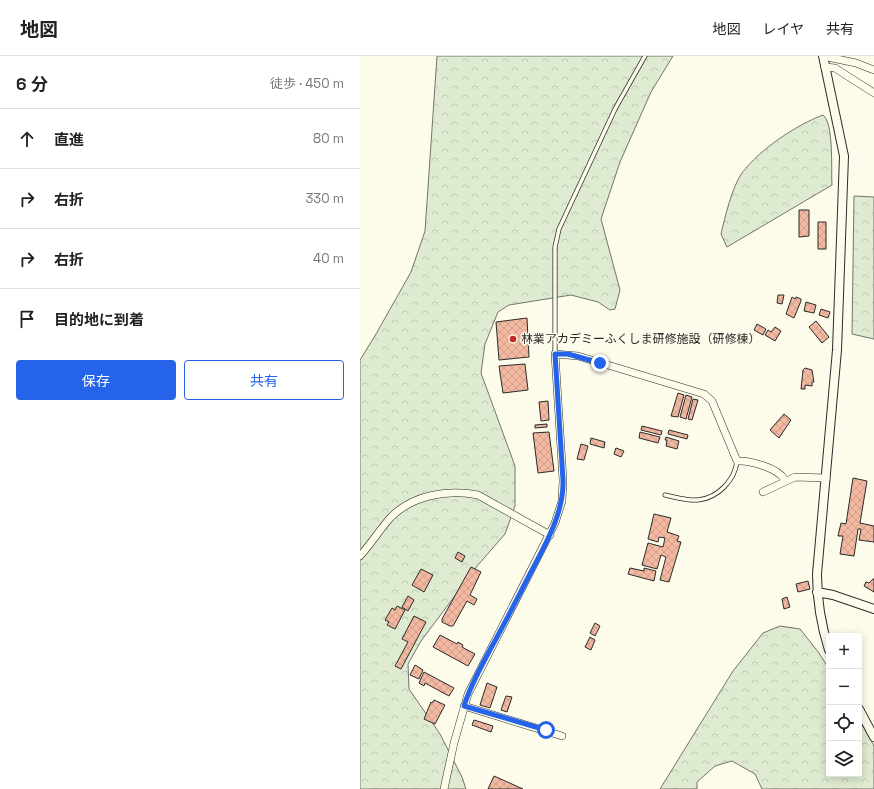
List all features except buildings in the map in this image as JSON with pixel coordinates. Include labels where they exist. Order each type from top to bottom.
[{"type":"street","points":[[826,640],[817,592],[817,574],[837,350],[844,156],[823,56],[856,63],[874,70]]},
{"type":"street","points":[[825,67],[835,68],[874,92]]},
{"type":"street","points":[[444,789],[464,706],[480,668],[550,535],[555,523],[563,492],[555,354],[578,356],[696,391],[708,396],[714,405],[737,461],[746,462],[772,470],[781,475],[785,480]]},
{"type":"street","points":[[763,492],[785,480],[799,476],[826,478]]},
{"type":"street","points":[[360,556],[390,518],[400,509],[411,502],[432,495],[465,493],[478,495],[550,535]]},
{"type":"street","points":[[817,592],[833,595],[874,609]]},
{"type":"street","points":[[464,706],[562,736]]},
{"type":"street","points":[[862,714],[874,736]]},
{"type":"lane","points":[[555,354],[555,247],[559,229],[615,109],[645,56]]},
{"type":"lane","points":[[665,495],[696,500],[714,495],[732,476],[737,461]]},
{"type":"green space","points":[[437,56],[673,56],[651,92],[620,162],[601,219],[620,290],[615,309],[610,310],[598,302],[571,295],[509,305],[498,312],[485,344],[481,373],[515,466],[515,506],[505,534],[478,565],[421,641],[408,664],[409,689],[440,734],[462,777],[466,789],[360,789],[360,360],[411,272],[425,231]]},
{"type":"green space","points":[[823,115],[827,120],[829,127],[832,158],[832,185],[727,247],[721,234],[732,194],[742,173],[749,164],[779,139],[812,119]]},
{"type":"green space","points":[[854,196],[874,197],[874,339],[852,334]]},
{"type":"green space","points":[[780,626],[800,629],[819,653],[826,664],[826,777],[862,777],[862,724],[874,746],[874,789],[762,789],[755,774],[732,761],[715,766],[697,782],[697,789],[660,789],[733,671],[763,633]]},
{"type":"place","name":"林業アカデミーふくしま研修施設（研修棟）","points":[[513,339]]},
{"type":"route","points":[[546,730],[464,706],[480,668],[542,552],[560,508],[563,492],[563,480],[555,376],[555,354],[568,354],[600,363]]}]
